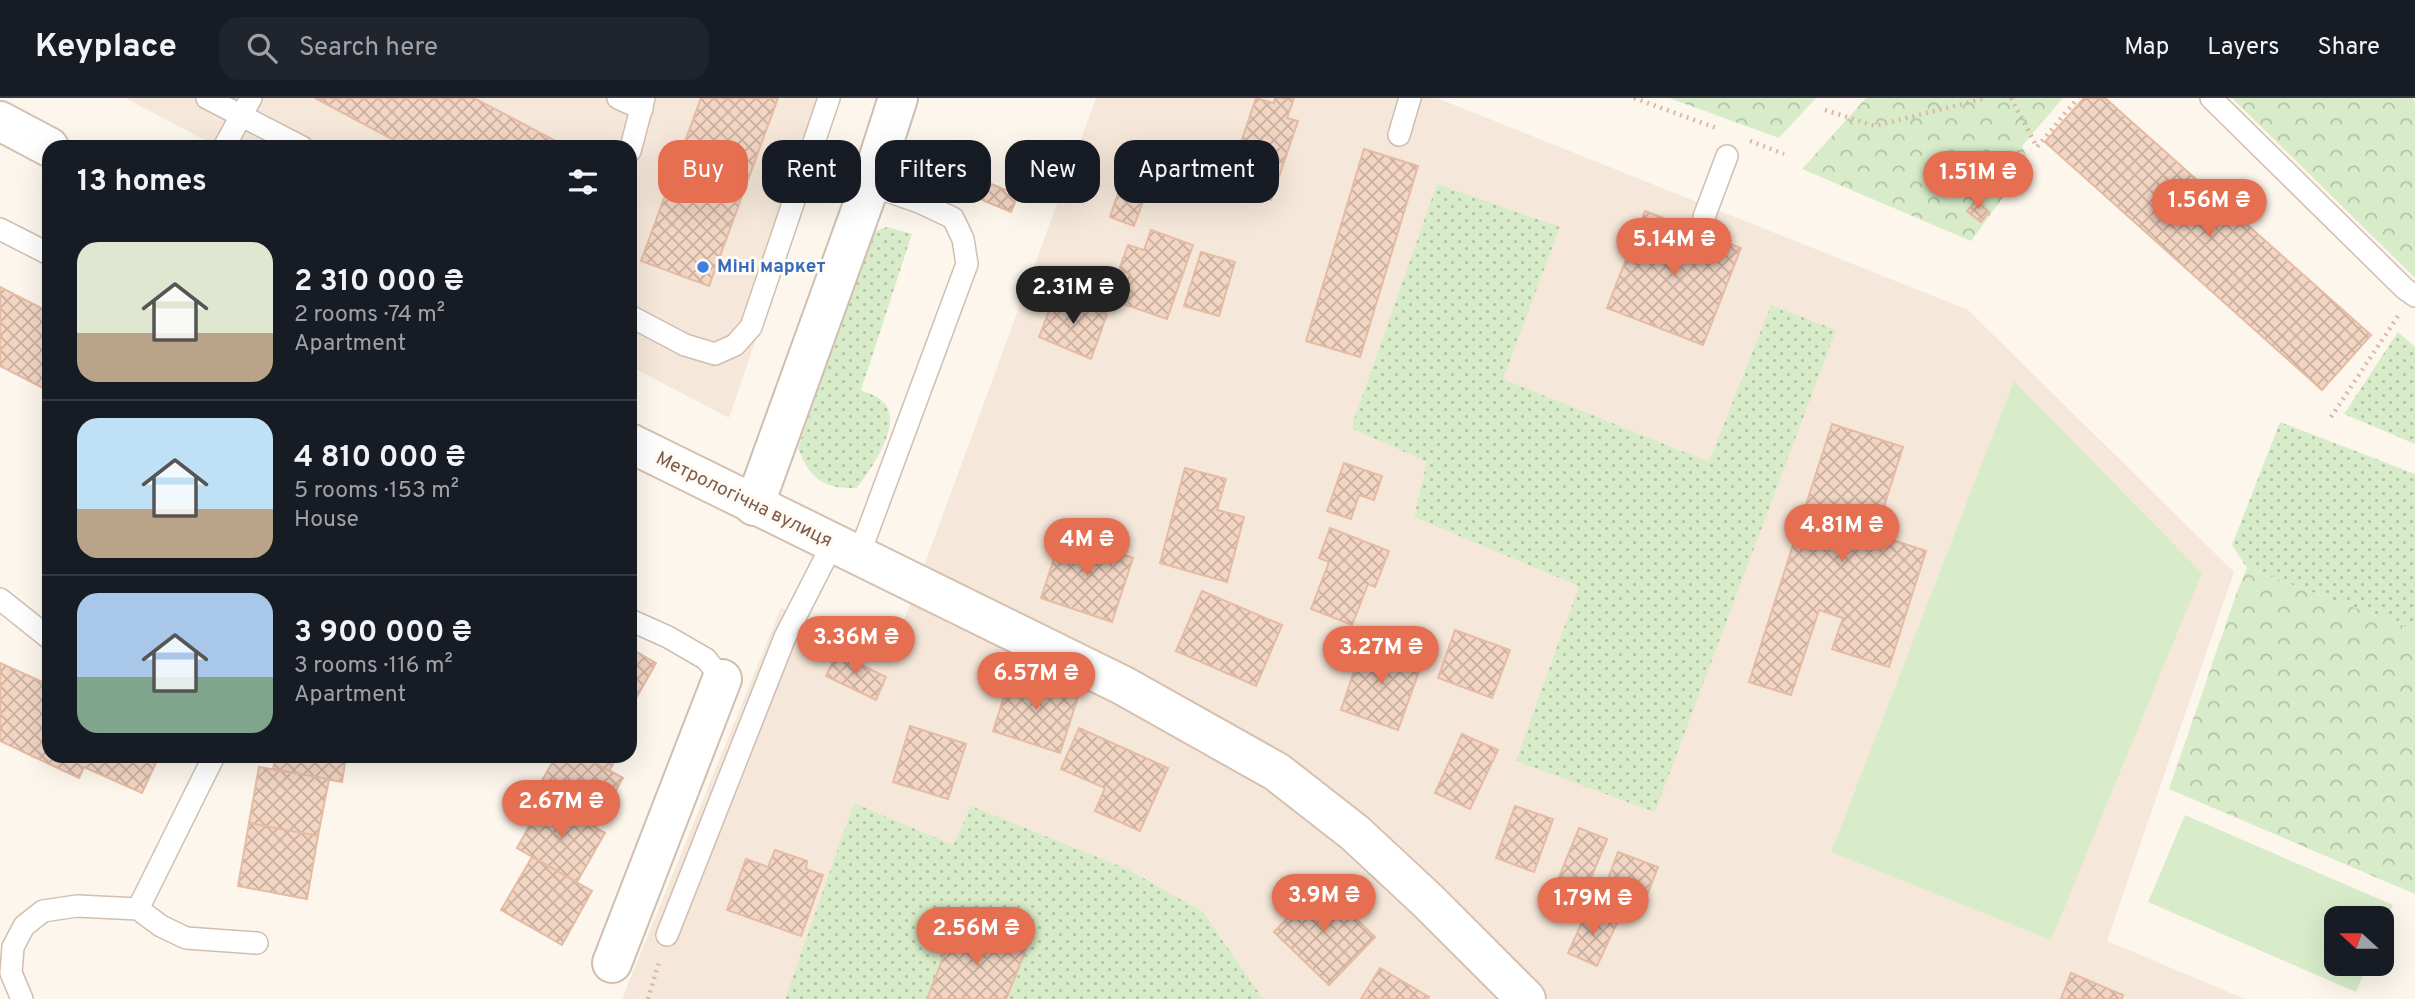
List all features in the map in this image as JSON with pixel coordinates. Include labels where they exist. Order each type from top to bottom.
[{"type":"street","points":[[754,506],[870,185],[898,98]]},
{"type":"street","points":[[0,121],[42,143]]},
{"type":"street","name":"Метрологічна вулиця","points":[[637,447],[1124,686],[1277,772],[1355,833],[1429,901],[1526,999]]},
{"type":"street","points":[[612,963],[722,678]]},
{"type":"lane","points":[[207,98],[246,107],[292,140]]},
{"type":"lane","points":[[618,98],[643,104],[633,140]]},
{"type":"lane","points":[[637,320],[685,345],[715,355],[735,345],[751,327],[829,98]]},
{"type":"lane","points":[[1399,135],[1410,98]]},
{"type":"lane","points":[[2211,98],[2414,295]]},
{"type":"lane","points":[[228,140],[246,107]]},
{"type":"lane","points":[[1704,216],[1727,156]]},
{"type":"lane","points":[[667,935],[785,637],[846,549],[967,264],[963,239],[953,218],[870,185]]},
{"type":"lane","points":[[0,229],[42,250]]},
{"type":"lane","points":[[0,599],[42,632]]},
{"type":"lane","points":[[637,623],[706,659],[722,678]]},
{"type":"lane","points":[[138,909],[211,763]]},
{"type":"lane","points":[[22,999],[11,973],[13,947],[24,926],[43,911],[77,905],[138,909],[161,926],[186,938],[257,943]]},
{"type":"path","points":[[1634,98],[1722,130]]},
{"type":"path","points":[[1825,110],[1875,125],[1986,98]]},
{"type":"path","points":[[2011,98],[2036,146],[2078,98]]},
{"type":"path","points":[[1747,140],[1784,154]]},
{"type":"path","points":[[2330,417],[2414,295]]},
{"type":"path","points":[[648,999],[667,935]]},
{"type":"shaded area","points":[[125,98],[838,98],[824,140],[762,140],[762,203],[802,203],[729,418],[637,370],[637,140],[205,140]]},
{"type":"shaded area","points":[[1096,98],[1437,98],[1968,310],[2234,572],[2107,941],[2245,999],[622,999],[781,608],[889,653],[906,615],[1057,203],[1100,203],[1100,140],[1081,140]]},
{"type":"green space","points":[[1669,98],[1816,98],[1779,138]]},
{"type":"green space","points":[[1866,98],[2063,98],[2022,146],[2029,162],[1971,241],[1802,169]]},
{"type":"green space","points":[[2232,98],[2413,98],[2415,278]]},
{"type":"green space","points":[[1437,184],[1560,227],[1503,379],[1709,462],[1771,305],[1836,330],[1655,812],[1516,761],[1579,586],[1414,517],[1427,462],[1351,428]]},
{"type":"green space","points":[[887,227],[912,234],[861,390],[879,398],[888,409],[888,432],[877,458],[857,488],[835,487],[813,475],[798,448],[872,232]]},
{"type":"green space","points":[[2398,332],[2415,347],[2415,444],[2344,414]]},
{"type":"green space","points":[[2014,381],[2202,573],[2051,940],[1831,852]]},
{"type":"green space","points":[[2280,422],[2415,474],[2415,630],[2247,568],[2232,545]]},
{"type":"green space","points":[[2247,568],[2415,630],[2415,894],[2169,789]]},
{"type":"green space","points":[[854,803],[953,845],[971,806],[1127,869],[1203,912],[1263,999],[785,999]]},
{"type":"green space","points":[[2185,815],[2393,905],[2324,906],[2324,976],[2363,976],[2356,992],[2148,902]]},
{"type":"building","points":[[315,98],[474,98],[554,140],[394,140]]},
{"type":"building","points":[[701,98],[778,98],[748,180],[748,140],[686,140]]},
{"type":"building","points":[[1256,98],[1274,103],[1275,98],[1294,98],[1287,118],[1298,121],[1279,177],[1279,140],[1242,140]]},
{"type":"building","points":[[2084,98],[2105,98],[2371,335],[2322,390],[2045,142]]},
{"type":"building","points":[[1364,149],[1418,166],[1360,357],[1306,341]]},
{"type":"building","points":[[991,184],[1005,190],[1005,203],[1015,203],[1011,212],[989,203]]},
{"type":"building","points":[[1976,201],[1989,212],[1981,222],[1967,211]]},
{"type":"building","points":[[662,203],[739,203],[709,286],[641,261]]},
{"type":"building","points":[[1115,203],[1142,203],[1134,226],[1110,217]]},
{"type":"building","points":[[1645,211],[1741,248],[1703,345],[1607,308]]},
{"type":"building","points":[[1151,230],[1193,245],[1167,319],[1120,303],[1130,274],[1119,270],[1128,245],[1144,250]]},
{"type":"building","points":[[1201,252],[1235,262],[1219,316],[1184,306]]},
{"type":"building","points":[[0,287],[42,308],[42,387],[0,366]]},
{"type":"building","points":[[1056,293],[1107,314],[1091,359],[1039,337]]},
{"type":"building","points":[[1832,424],[1903,447],[1875,534],[1926,551],[1889,667],[1832,649],[1843,618],[1819,610],[1791,695],[1749,682]]},
{"type":"building","points":[[1344,463],[1382,476],[1374,500],[1359,495],[1351,519],[1327,511]]},
{"type":"building","points":[[1185,468],[1226,479],[1217,510],[1244,517],[1227,582],[1160,563]]},
{"type":"building","points":[[1330,528],[1389,551],[1375,587],[1368,584],[1352,625],[1311,609],[1329,562],[1319,558]]},
{"type":"building","points":[[1062,534],[1133,558],[1112,622],[1041,598]]},
{"type":"building","points":[[1202,591],[1282,625],[1256,686],[1176,651]]},
{"type":"building","points":[[1455,630],[1510,650],[1492,698],[1438,678]]},
{"type":"building","points":[[1364,642],[1422,663],[1398,730],[1341,710]]},
{"type":"building","points":[[637,652],[656,663],[637,697]]},
{"type":"building","points":[[837,653],[886,677],[876,700],[826,676]]},
{"type":"building","points":[[0,663],[42,682],[42,761],[0,741]]},
{"type":"building","points":[[1012,672],[1079,694],[1060,753],[993,731]]},
{"type":"building","points":[[910,726],[966,744],[948,799],[893,782]]},
{"type":"building","points":[[1079,728],[1168,768],[1140,831],[1095,811],[1105,788],[1061,769]]},
{"type":"building","points":[[1462,734],[1498,750],[1470,809],[1435,793]]},
{"type":"building","points":[[47,763],[156,763],[142,793],[84,767],[79,778]]},
{"type":"building","points":[[274,763],[345,763],[342,782],[273,769]]},
{"type":"building","points":[[552,763],[596,763],[623,778],[595,828],[535,793]]},
{"type":"building","points":[[595,763],[614,763],[609,771]]},
{"type":"building","points":[[259,767],[329,779],[318,836],[249,823]]},
{"type":"building","points":[[544,799],[605,833],[577,882],[517,848]]},
{"type":"building","points":[[1515,806],[1553,819],[1534,872],[1496,858]]},
{"type":"building","points":[[249,823],[318,836],[307,899],[238,886]]},
{"type":"building","points":[[1579,828],[1607,839],[1587,888],[1559,877]]},
{"type":"building","points":[[775,850],[807,861],[806,869],[823,875],[801,936],[727,910],[746,859],[768,867]]},
{"type":"building","points":[[1618,852],[1658,867],[1640,913],[1601,898]]},
{"type":"building","points":[[532,857],[592,891],[562,945],[501,910]]},
{"type":"building","points":[[1320,884],[1375,937],[1329,985],[1274,932]]},
{"type":"building","points":[[1589,907],[1618,921],[1597,966],[1568,953]]},
{"type":"building","points":[[957,922],[1026,949],[1006,999],[927,999]]},
{"type":"building","points":[[1380,968],[1429,997],[1361,999]]},
{"type":"building","points":[[2071,973],[2123,995],[2122,999],[2061,999]]},
{"type":"place","name":"Міні маркет","points":[[703,267]]}]
